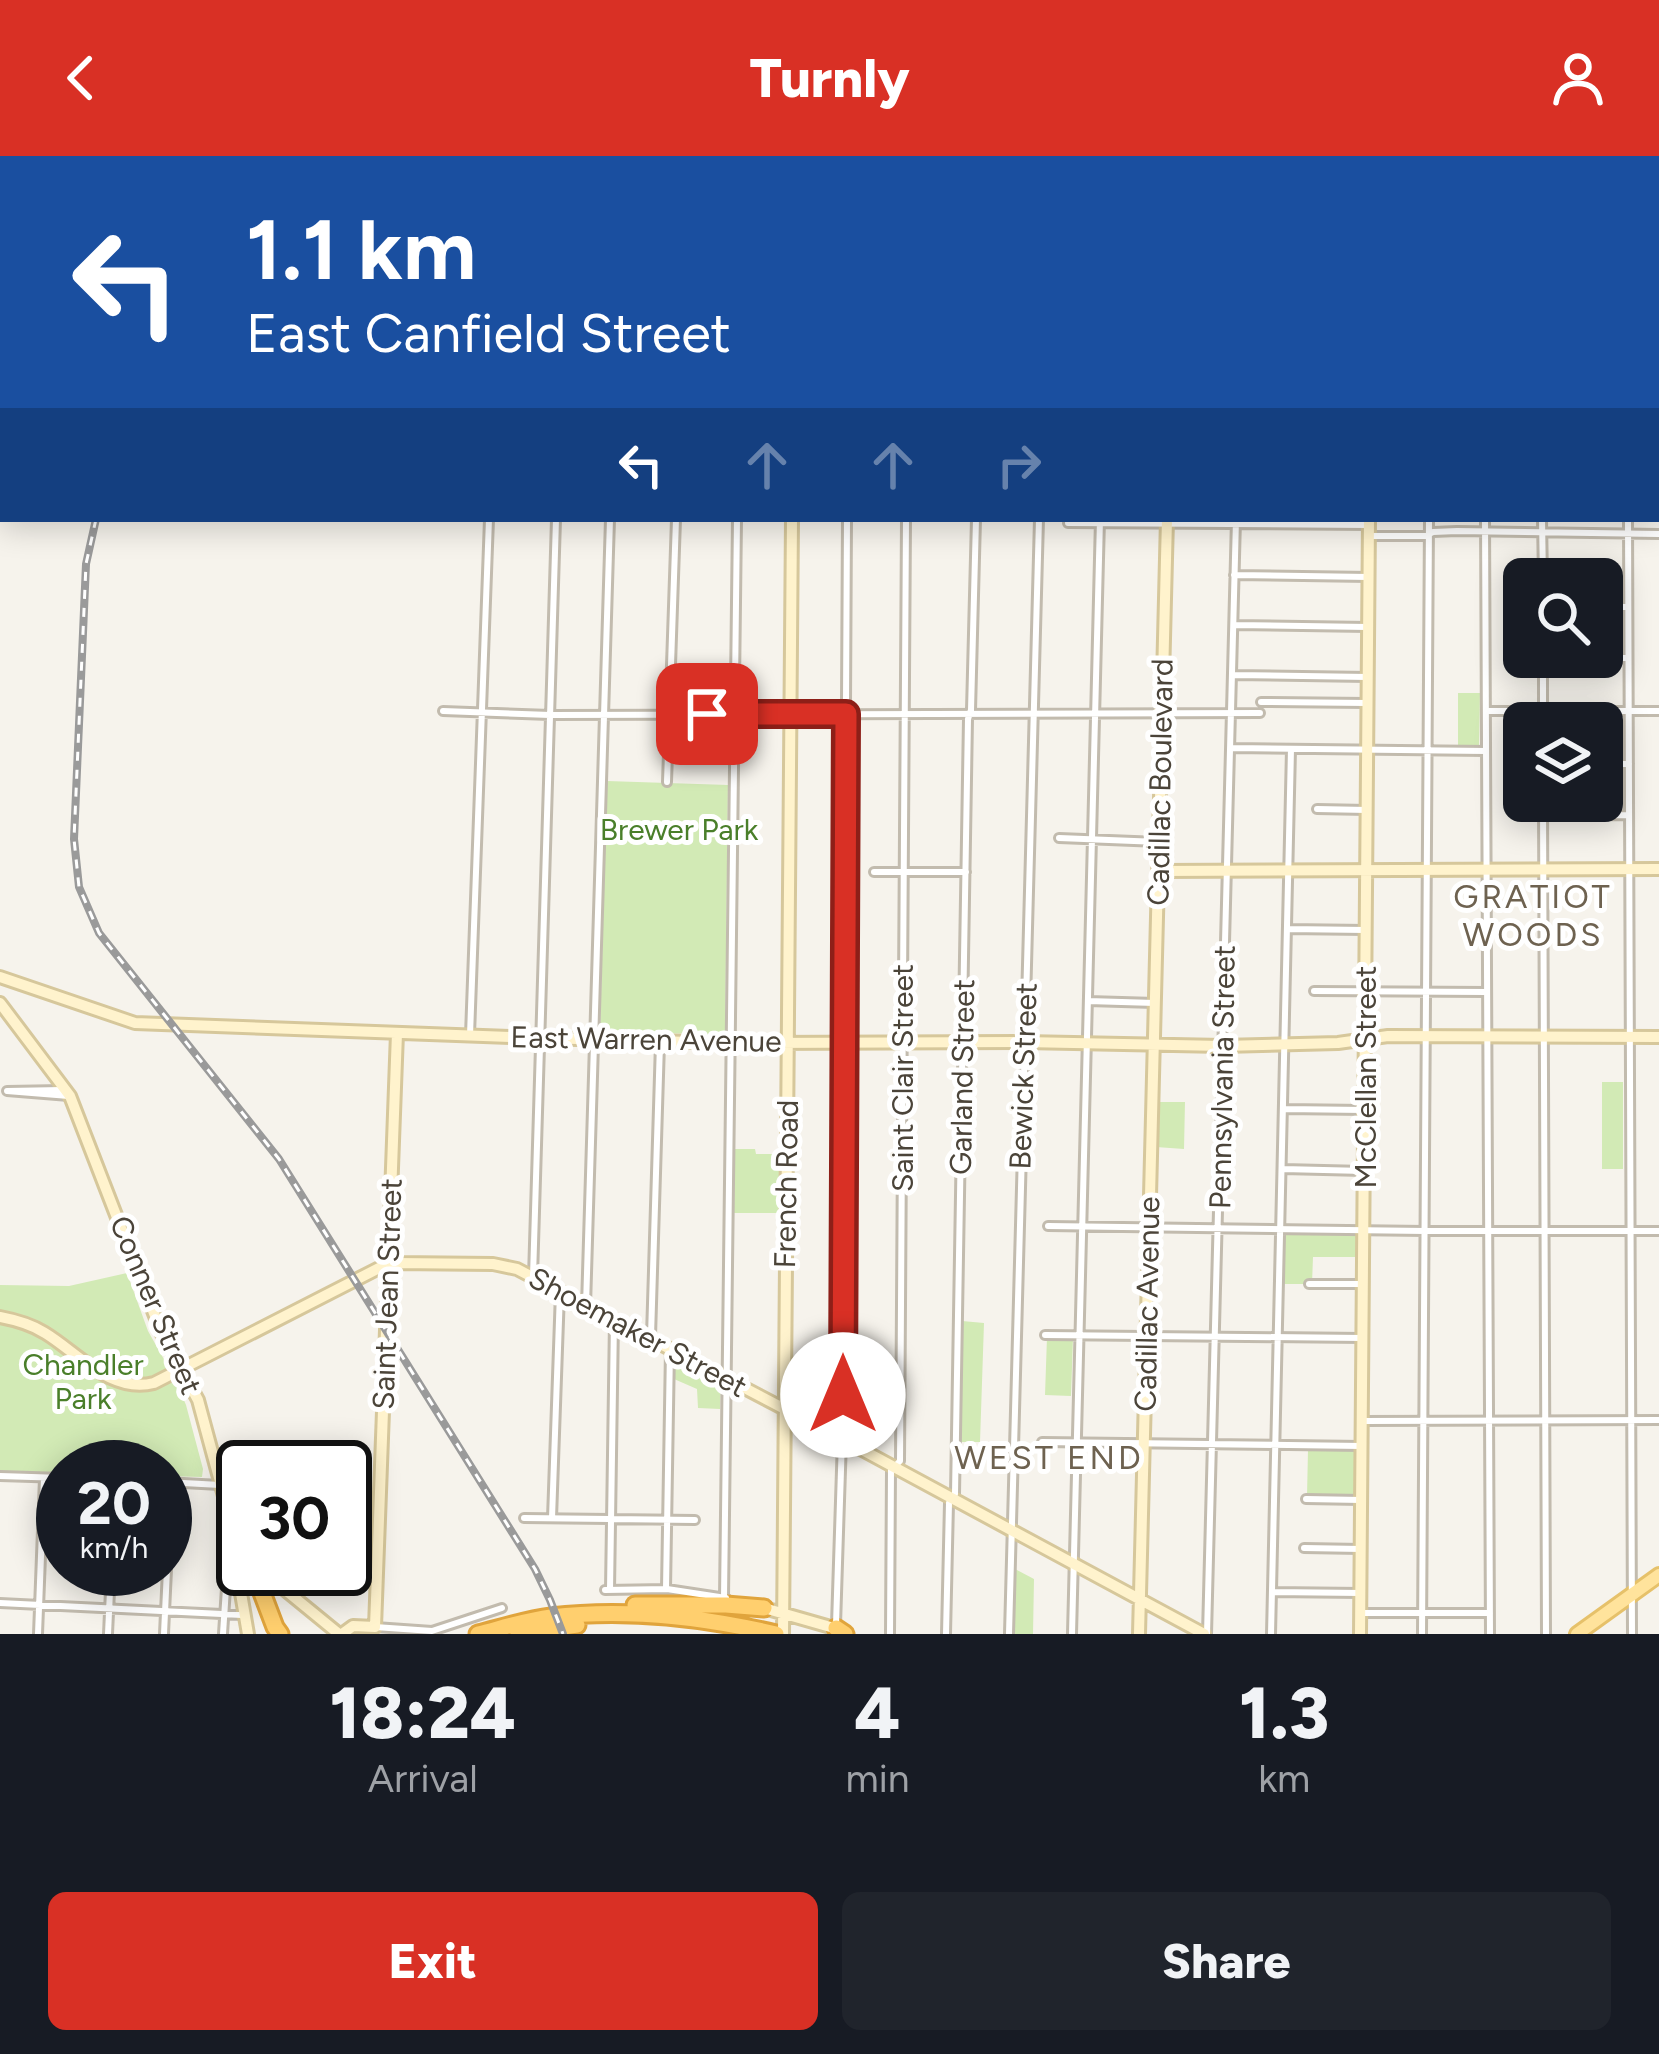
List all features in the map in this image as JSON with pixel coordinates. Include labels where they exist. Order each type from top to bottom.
[{"type":"highway","points":[[266,1596],[279,1633]]},
{"type":"highway","points":[[545,1627],[580,1610],[632,1605],[764,1609]]},
{"type":"highway","points":[[478,1634],[668,1616],[781,1626]]},
{"type":"highway","points":[[516,1634],[545,1627],[641,1622],[741,1634]]},
{"type":"highway","points":[[258,1634],[266,1630],[279,1633]]},
{"type":"main road","points":[[1577,1634],[1659,1574]]},
{"type":"street","points":[[470,1035],[490,522]]},
{"type":"street","points":[[533,1278],[556,522]]},
{"type":"street","points":[[586,1306],[610,522]]},
{"type":"street","points":[[667,782],[676,522]]},
{"type":"street","points":[[724,1598],[737,522]]},
{"type":"street","name":"French Road","points":[[781,1626],[792,522]]},
{"type":"street","points":[[614,1320],[608,1590],[666,1588],[724,1598],[764,1609],[781,1626],[844,1632],[847,522]]},
{"type":"street","name":"Saint Clair Street","points":[[890,1634],[891,1471],[900,1461],[907,522]]},
{"type":"street","name":"Garland Street","points":[[946,1634],[949,1503],[955,1494],[976,522]]},
{"type":"street","name":"Bewick Street","points":[[1009,1634],[1039,522]]},
{"type":"street","points":[[1072,1634],[1100,522]]},
{"type":"street","points":[[1068,523],[1166,522]]},
{"type":"street","name":"Cadillac Boulevard","points":[[1154,1045],[1166,522]]},
{"type":"street","name":"Pennsylvania Street","points":[[1206,1634],[1236,522]]},
{"type":"street","points":[[1258,522],[1369,527],[1425,536],[1659,534]]},
{"type":"street","points":[[1422,1634],[1430,522]]},
{"type":"street","points":[[1485,522],[1490,1634]]},
{"type":"street","points":[[1542,522],[1543,558]]},
{"type":"street","points":[[1581,522],[1581,533]]},
{"type":"street","points":[[1628,522],[1632,1634]]},
{"type":"street","name":"McClellan Street","points":[[1360,1634],[1369,527]]},
{"type":"street","points":[[1234,575],[1369,577]]},
{"type":"street","points":[[1623,607],[1628,607]]},
{"type":"street","points":[[1233,625],[1368,627]]},
{"type":"street","points":[[1623,658],[1628,658]]},
{"type":"street","points":[[1232,675],[1368,677]]},
{"type":"street","points":[[1261,702],[1367,703]]},
{"type":"street","points":[[1623,711],[1659,710]]},
{"type":"street","points":[[443,711],[550,715],[1260,713]]},
{"type":"street","points":[[1486,711],[1503,711]]},
{"type":"street","points":[[1230,748],[1486,751]]},
{"type":"street","points":[[1271,1634],[1291,749]]},
{"type":"street","points":[[1623,764],[1629,764]]},
{"type":"street","points":[[1317,809],[1367,810]]},
{"type":"street","points":[[1623,815],[1629,815]]},
{"type":"street","points":[[1543,822],[1546,1634]]},
{"type":"street","points":[[1059,838],[1159,842]]},
{"type":"street","points":[[1158,871],[1659,869]]},
{"type":"street","points":[[874,872],[966,872]]},
{"type":"street","points":[[1287,929],[1366,930]]},
{"type":"street","name":"East Warren Avenue","points":[[0,976],[135,1023],[398,1033],[660,1041],[1222,1046],[1388,1036],[1659,1037]]},
{"type":"street","points":[[2,1005],[3,989],[16,982]]},
{"type":"street","points":[[1314,991],[1487,992]]},
{"type":"street","points":[[1088,1001],[1155,1003]]},
{"type":"street","name":"Conner Street","points":[[2,1005],[69,1093],[162,1334],[200,1407],[216,1469]]},
{"type":"street","name":"Saint Jean Street","points":[[375,1627],[398,1033]]},
{"type":"street","points":[[651,1340],[660,1041]]},
{"type":"street","name":"Cadillac Avenue","points":[[1138,1634],[1154,1045]]},
{"type":"street","points":[[4,1090],[69,1093]]},
{"type":"street","points":[[1283,1109],[1364,1110]]},
{"type":"street","points":[[1282,1169],[1364,1171]]},
{"type":"street","points":[[1048,1226],[1659,1231]]},
{"type":"street","name":"Shoemaker Street","points":[[0,1317],[38,1329],[89,1366],[130,1383],[148,1385],[388,1264],[506,1265],[1206,1634]]},
{"type":"street","points":[[1309,1284],[1363,1284]]},
{"type":"street","points":[[552,1518],[560,1292]]},
{"type":"street","points":[[1046,1335],[1363,1338]]},
{"type":"street","points":[[666,1588],[670,1349]]},
{"type":"street","points":[[1362,1421],[1659,1420]]},
{"type":"street","points":[[1042,1442],[1362,1446]]},
{"type":"street","points":[[0,1476],[36,1478]]},
{"type":"street","points":[[1306,1499],[1361,1500]]},
{"type":"street","points":[[524,1518],[690,1520]]},
{"type":"street","points":[[1304,1548],[1361,1549]]},
{"type":"street","points":[[1272,1592],[1360,1593]]},
{"type":"street","points":[[38,1634],[39,1596]]},
{"type":"street","points":[[108,1634],[110,1596]]},
{"type":"street","points":[[164,1634],[165,1596]]},
{"type":"street","points":[[223,1634],[225,1596]]},
{"type":"street","name":"Conner Street","points":[[244,1596],[248,1634]]},
{"type":"street","points":[[293,1596],[340,1634],[353,1626],[432,1631],[502,1608]]},
{"type":"street","points":[[0,1604],[246,1616]]},
{"type":"street","points":[[1360,1613],[1490,1612]]},
{"type":"green space","points":[[1458,693],[1480,693],[1479,747],[1458,747]]},
{"type":"green space","points":[[674,720],[705,721],[705,756],[674,756]]},
{"type":"green space","name":"Brewer Park","points":[[607,781],[728,785],[725,1035],[600,1031]]},
{"type":"green space","points":[[1602,1082],[1623,1082],[1623,1169],[1602,1169]]},
{"type":"green space","points":[[1157,1102],[1185,1102],[1184,1149],[1156,1147]]},
{"type":"green space","points":[[735,1149],[779,1154],[780,1213],[734,1213]]},
{"type":"green space","points":[[1285,1235],[1357,1235],[1357,1257],[1313,1257],[1312,1284],[1284,1284]]},
{"type":"green space","name":"Chandler Park","points":[[127,1273],[148,1331],[186,1405],[202,1477],[192,1477],[192,1440],[36,1440],[36,1472],[0,1471],[0,1285],[69,1286]]},
{"type":"green space","points":[[962,1321],[984,1323],[980,1442],[959,1442]]},
{"type":"green space","points":[[1047,1337],[1073,1338],[1071,1396],[1045,1395]]},
{"type":"green space","points":[[675,1359],[721,1383],[720,1409],[698,1408],[697,1389],[674,1379]]},
{"type":"green space","points":[[1308,1450],[1354,1450],[1354,1496],[1307,1496]]},
{"type":"green space","points":[[1015,1569],[1034,1579],[1033,1634],[1013,1634]]},
{"type":"railway","points":[[95,522],[86,564],[74,839],[79,887],[99,933],[279,1159],[535,1569],[563,1634]]},
{"type":"district","name":"GRATIOT WOODS","points":[[1533,915]]},
{"type":"district","name":"WEST END","points":[[1049,1457]]},
{"type":"route","points":[[707,714],[846,714],[843,1395]]}]
